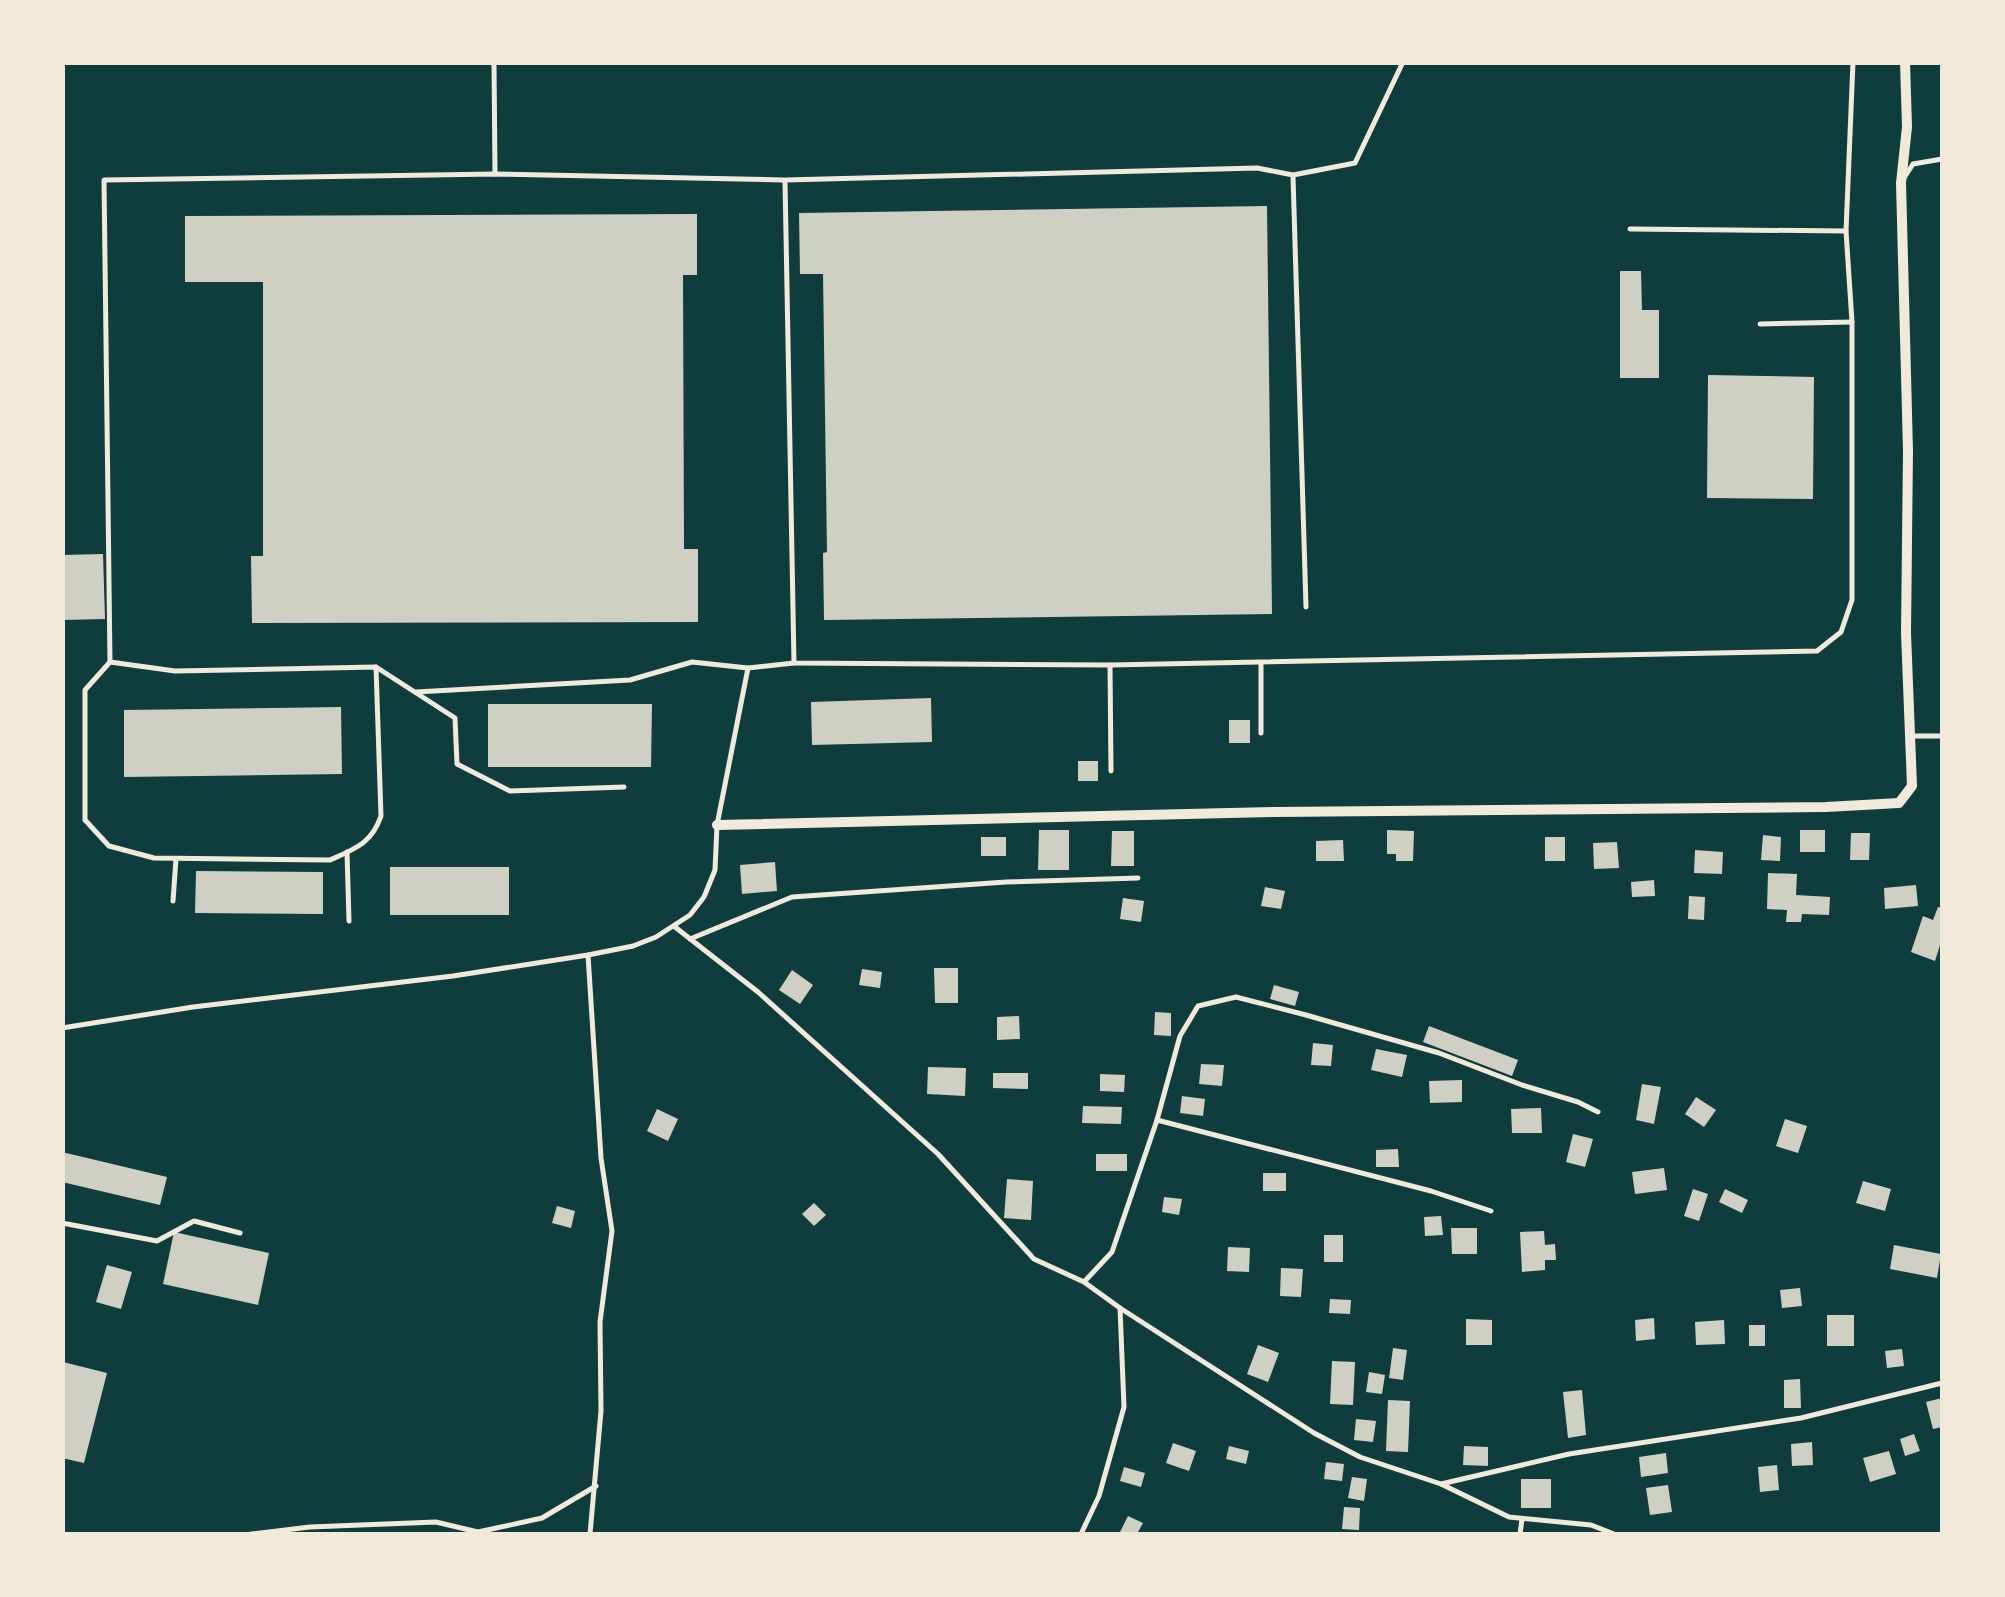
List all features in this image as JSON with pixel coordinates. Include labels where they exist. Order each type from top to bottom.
[{"type":"street","points":[[717,826],[1274,812],[1900,803],[1912,786],[1906,633],[1908,451],[1901,183],[1907,128],[1905,62]]},
{"type":"lane","points":[[494,62],[495,174]]},
{"type":"lane","points":[[376,667],[382,816],[374,835],[347,852],[330,860],[154,858],[109,846],[84,820],[84,690],[110,662],[104,180],[495,174],[785,180],[1257,168],[1293,175],[1354,162],[1403,62]]},
{"type":"lane","points":[[414,692],[630,680],[692,662],[748,668],[794,663],[1110,665],[1817,651],[1842,632],[1852,600],[1852,322],[1846,231],[1853,62]]},
{"type":"lane","points":[[1901,183],[1914,164],[1942,159]]},
{"type":"lane","points":[[1293,175],[1306,607]]},
{"type":"lane","points":[[785,180],[794,663]]},
{"type":"lane","points":[[1630,229],[1846,231]]},
{"type":"lane","points":[[1760,324],[1852,322]]},
{"type":"lane","points":[[110,662],[175,671],[376,667],[454,718],[457,764],[510,791],[624,787]]},
{"type":"lane","points":[[1261,663],[1262,733]]},
{"type":"lane","points":[[1110,665],[1110,771]]},
{"type":"lane","points":[[62,1028],[193,1007],[588,956],[633,946],[675,926],[704,896],[715,870],[717,826],[748,668]]},
{"type":"lane","points":[[1911,736],[1942,736]]},
{"type":"lane","points":[[347,852],[349,921]]},
{"type":"lane","points":[[173,901],[176,860]]},
{"type":"lane","points":[[690,938],[792,896],[1138,878]]},
{"type":"lane","points":[[675,926],[758,992],[938,1154],[1034,1259],[1084,1282],[1314,1434],[1360,1457],[1440,1484],[1510,1517],[1591,1524],[1614,1534]]},
{"type":"lane","points":[[588,956],[601,1158],[612,1231],[600,1322],[596,1486],[590,1534]]},
{"type":"lane","points":[[1084,1282],[1112,1252],[1157,1120],[1180,1036],[1198,1006],[1236,997],[1439,1053],[1598,1112]]},
{"type":"lane","points":[[1157,1120],[1491,1210]]},
{"type":"lane","points":[[62,1222],[156,1241],[194,1221],[240,1233]]},
{"type":"lane","points":[[1081,1534],[1098,1496],[1124,1407],[1120,1308]]},
{"type":"lane","points":[[1440,1484],[1569,1454],[1801,1418],[1942,1383]]},
{"type":"lane","points":[[251,1534],[310,1527],[436,1522],[478,1532],[542,1518],[596,1486]]},
{"type":"lane","points":[[1520,1534],[1522,1519]]},
{"type":"building","points":[[1267,206],[1272,614],[824,620],[823,553],[827,552],[823,274],[800,274],[799,213]]},
{"type":"building","points":[[697,214],[697,275],[683,275],[684,549],[698,549],[698,622],[252,623],[251,556],[263,556],[263,282],[185,282],[185,216]]},
{"type":"building","points":[[1620,271],[1641,271],[1642,310],[1659,310],[1659,378],[1620,378]]},
{"type":"building","points":[[1708,375],[1814,377],[1813,499],[1707,498]]},
{"type":"building","points":[[103,554],[105,619],[62,620],[62,555]]},
{"type":"building","points":[[931,698],[932,742],[812,745],[811,702]]},
{"type":"building","points":[[488,704],[652,704],[651,767],[488,767]]},
{"type":"building","points":[[341,707],[342,774],[124,777],[124,710]]},
{"type":"building","points":[[1229,720],[1250,720],[1250,743],[1229,743]]},
{"type":"building","points":[[1078,761],[1098,761],[1098,781],[1078,781]]},
{"type":"building","points":[[1039,830],[1069,830],[1069,870],[1038,870]]},
{"type":"building","points":[[1387,830],[1414,831],[1413,861],[1396,861],[1396,854],[1387,854]]},
{"type":"building","points":[[1800,830],[1825,830],[1825,852],[1800,852]]},
{"type":"building","points":[[1112,831],[1134,831],[1134,866],[1111,866]]},
{"type":"building","points":[[1851,833],[1870,833],[1869,860],[1850,860]]},
{"type":"building","points":[[1763,835],[1781,837],[1780,861],[1761,860]]},
{"type":"building","points":[[981,837],[1006,837],[1006,856],[981,856]]},
{"type":"building","points":[[1545,837],[1565,837],[1565,861],[1545,861]]},
{"type":"building","points":[[1343,840],[1344,861],[1316,861],[1316,841]]},
{"type":"building","points":[[1617,842],[1619,868],[1594,869],[1593,843]]},
{"type":"building","points":[[1695,850],[1723,852],[1722,874],[1694,873]]},
{"type":"building","points":[[775,862],[777,891],[742,894],[740,865]]},
{"type":"building","points":[[390,867],[509,867],[509,915],[390,915]]},
{"type":"building","points":[[196,871],[323,872],[323,914],[195,913]]},
{"type":"building","points":[[1768,873],[1797,874],[1796,895],[1830,897],[1829,915],[1802,914],[1801,922],[1786,922],[1787,910],[1767,909]]},
{"type":"building","points":[[1654,880],[1655,896],[1632,897],[1631,882]]},
{"type":"building","points":[[1916,885],[1918,906],[1885,909],[1884,888]]},
{"type":"building","points":[[1265,887],[1285,891],[1281,909],[1261,906]]},
{"type":"building","points":[[1689,896],[1705,897],[1704,920],[1688,919]]},
{"type":"building","points":[[1123,898],[1144,901],[1141,922],[1120,919]]},
{"type":"building","points":[[1938,907],[1942,908],[1942,939],[1935,961],[1911,952],[1923,916],[1933,920]]},
{"type":"building","points":[[934,968],[958,968],[958,1003],[935,1003]]},
{"type":"building","points":[[862,969],[882,972],[880,988],[859,985]]},
{"type":"building","points":[[792,970],[813,985],[800,1004],[779,990]]},
{"type":"building","points":[[1274,985],[1299,992],[1295,1006],[1270,999]]},
{"type":"building","points":[[1155,1012],[1171,1013],[1171,1036],[1154,1035]]},
{"type":"building","points":[[1019,1016],[1020,1039],[997,1040],[997,1017]]},
{"type":"building","points":[[1429,1026],[1518,1060],[1512,1076],[1423,1042]]},
{"type":"building","points":[[1313,1043],[1333,1045],[1331,1066],[1311,1065]]},
{"type":"building","points":[[1376,1049],[1407,1055],[1402,1077],[1371,1070]]},
{"type":"building","points":[[1201,1064],[1224,1065],[1222,1086],[1199,1084]]},
{"type":"building","points":[[928,1067],[966,1068],[965,1096],[927,1094]]},
{"type":"building","points":[[993,1073],[1028,1073],[1028,1089],[993,1088]]},
{"type":"building","points":[[1100,1074],[1125,1075],[1124,1092],[1100,1091]]},
{"type":"building","points":[[1462,1080],[1462,1102],[1430,1103],[1429,1081]]},
{"type":"building","points":[[1642,1084],[1661,1087],[1654,1124],[1636,1120]]},
{"type":"building","points":[[1182,1096],[1205,1099],[1203,1116],[1180,1113]]},
{"type":"building","points":[[1696,1097],[1716,1110],[1704,1127],[1685,1114]]},
{"type":"building","points":[[1083,1106],[1122,1107],[1121,1124],[1082,1123]]},
{"type":"building","points":[[1541,1108],[1542,1133],[1512,1133],[1511,1109]]},
{"type":"building","points":[[657,1109],[678,1119],[668,1141],[647,1131]]},
{"type":"building","points":[[1785,1119],[1807,1126],[1798,1153],[1776,1146]]},
{"type":"building","points":[[1573,1134],[1593,1139],[1585,1167],[1566,1162]]},
{"type":"building","points":[[1398,1149],[1399,1167],[1376,1167],[1376,1150]]},
{"type":"building","points":[[62,1152],[167,1177],[160,1205],[62,1182]]},
{"type":"building","points":[[1096,1154],[1127,1154],[1127,1171],[1096,1171]]},
{"type":"building","points":[[1664,1168],[1667,1190],[1635,1194],[1632,1172]]},
{"type":"building","points":[[1263,1173],[1286,1173],[1286,1191],[1263,1191]]},
{"type":"building","points":[[1007,1179],[1033,1181],[1031,1220],[1004,1218]]},
{"type":"building","points":[[1863,1181],[1891,1189],[1885,1211],[1856,1203]]},
{"type":"building","points":[[1693,1189],[1708,1194],[1699,1221],[1684,1216]]},
{"type":"building","points":[[1725,1189],[1748,1200],[1742,1213],[1719,1202]]},
{"type":"building","points":[[1164,1197],[1182,1199],[1179,1215],[1162,1212]]},
{"type":"building","points":[[814,1203],[826,1215],[814,1226],[802,1214]]},
{"type":"building","points":[[557,1206],[575,1211],[571,1228],[552,1223]]},
{"type":"building","points":[[1441,1216],[1443,1235],[1425,1236],[1424,1217]]},
{"type":"building","points":[[1451,1228],[1477,1228],[1477,1254],[1452,1254]]},
{"type":"building","points":[[1544,1231],[1545,1245],[1555,1244],[1556,1260],[1545,1260],[1545,1270],[1522,1272],[1520,1232]]},
{"type":"building","points":[[174,1232],[269,1253],[258,1305],[163,1284]]},
{"type":"building","points":[[1324,1235],[1343,1235],[1343,1262],[1324,1262]]},
{"type":"building","points":[[1894,1245],[1941,1254],[1937,1278],[1890,1269]]},
{"type":"building","points":[[1228,1247],[1250,1248],[1249,1272],[1227,1271]]},
{"type":"building","points":[[107,1265],[132,1272],[121,1309],[96,1302]]},
{"type":"building","points":[[1281,1268],[1303,1269],[1301,1297],[1280,1296]]},
{"type":"building","points":[[1800,1288],[1802,1306],[1782,1308],[1780,1290]]},
{"type":"building","points":[[1330,1299],[1351,1300],[1350,1314],[1329,1313]]},
{"type":"building","points":[[1827,1315],[1854,1315],[1854,1346],[1827,1346]]},
{"type":"building","points":[[1654,1318],[1655,1339],[1636,1341],[1635,1320]]},
{"type":"building","points":[[1466,1319],[1492,1320],[1492,1345],[1466,1345]]},
{"type":"building","points":[[1724,1320],[1725,1344],[1696,1345],[1695,1322]]},
{"type":"building","points":[[1749,1325],[1765,1325],[1765,1346],[1749,1346]]},
{"type":"building","points":[[1258,1345],[1279,1353],[1268,1382],[1247,1374]]},
{"type":"building","points":[[1393,1348],[1407,1350],[1403,1380],[1389,1378]]},
{"type":"building","points":[[1902,1349],[1904,1366],[1887,1368],[1885,1351]]},
{"type":"building","points":[[1332,1361],[1355,1362],[1353,1405],[1330,1404]]},
{"type":"building","points":[[63,1362],[107,1373],[84,1463],[62,1458]]},
{"type":"building","points":[[1369,1372],[1385,1375],[1382,1394],[1366,1392]]},
{"type":"building","points":[[1800,1379],[1801,1408],[1784,1408],[1784,1380]]},
{"type":"building","points":[[1582,1390],[1586,1435],[1568,1438],[1563,1392]]},
{"type":"building","points":[[1942,1398],[1942,1427],[1933,1429],[1926,1402]]},
{"type":"building","points":[[1388,1400],[1410,1401],[1408,1452],[1386,1451]]},
{"type":"building","points":[[1356,1419],[1376,1421],[1373,1442],[1354,1440]]},
{"type":"building","points":[[1914,1434],[1920,1451],[1905,1456],[1900,1439]]},
{"type":"building","points":[[1812,1442],[1813,1465],[1792,1466],[1791,1444]]},
{"type":"building","points":[[1173,1443],[1196,1451],[1189,1471],[1166,1463]]},
{"type":"building","points":[[1229,1446],[1249,1451],[1246,1464],[1226,1459]]},
{"type":"building","points":[[1464,1446],[1488,1447],[1488,1466],[1463,1465]]},
{"type":"building","points":[[1889,1451],[1896,1474],[1870,1482],[1863,1458]]},
{"type":"building","points":[[1666,1453],[1668,1473],[1641,1477],[1639,1457]]},
{"type":"building","points":[[1326,1462],[1344,1464],[1342,1481],[1324,1479]]},
{"type":"building","points":[[1777,1465],[1779,1490],[1760,1492],[1758,1467]]},
{"type":"building","points":[[1124,1467],[1145,1473],[1141,1487],[1120,1481]]},
{"type":"building","points":[[1352,1477],[1367,1479],[1364,1501],[1348,1498]]},
{"type":"building","points":[[1521,1479],[1551,1479],[1551,1508],[1521,1508]]},
{"type":"building","points":[[1668,1485],[1672,1512],[1650,1515],[1646,1488]]},
{"type":"building","points":[[1344,1507],[1360,1508],[1359,1530],[1342,1529]]},
{"type":"building","points":[[1128,1516],[1143,1523],[1137,1534],[1120,1532]]}]
